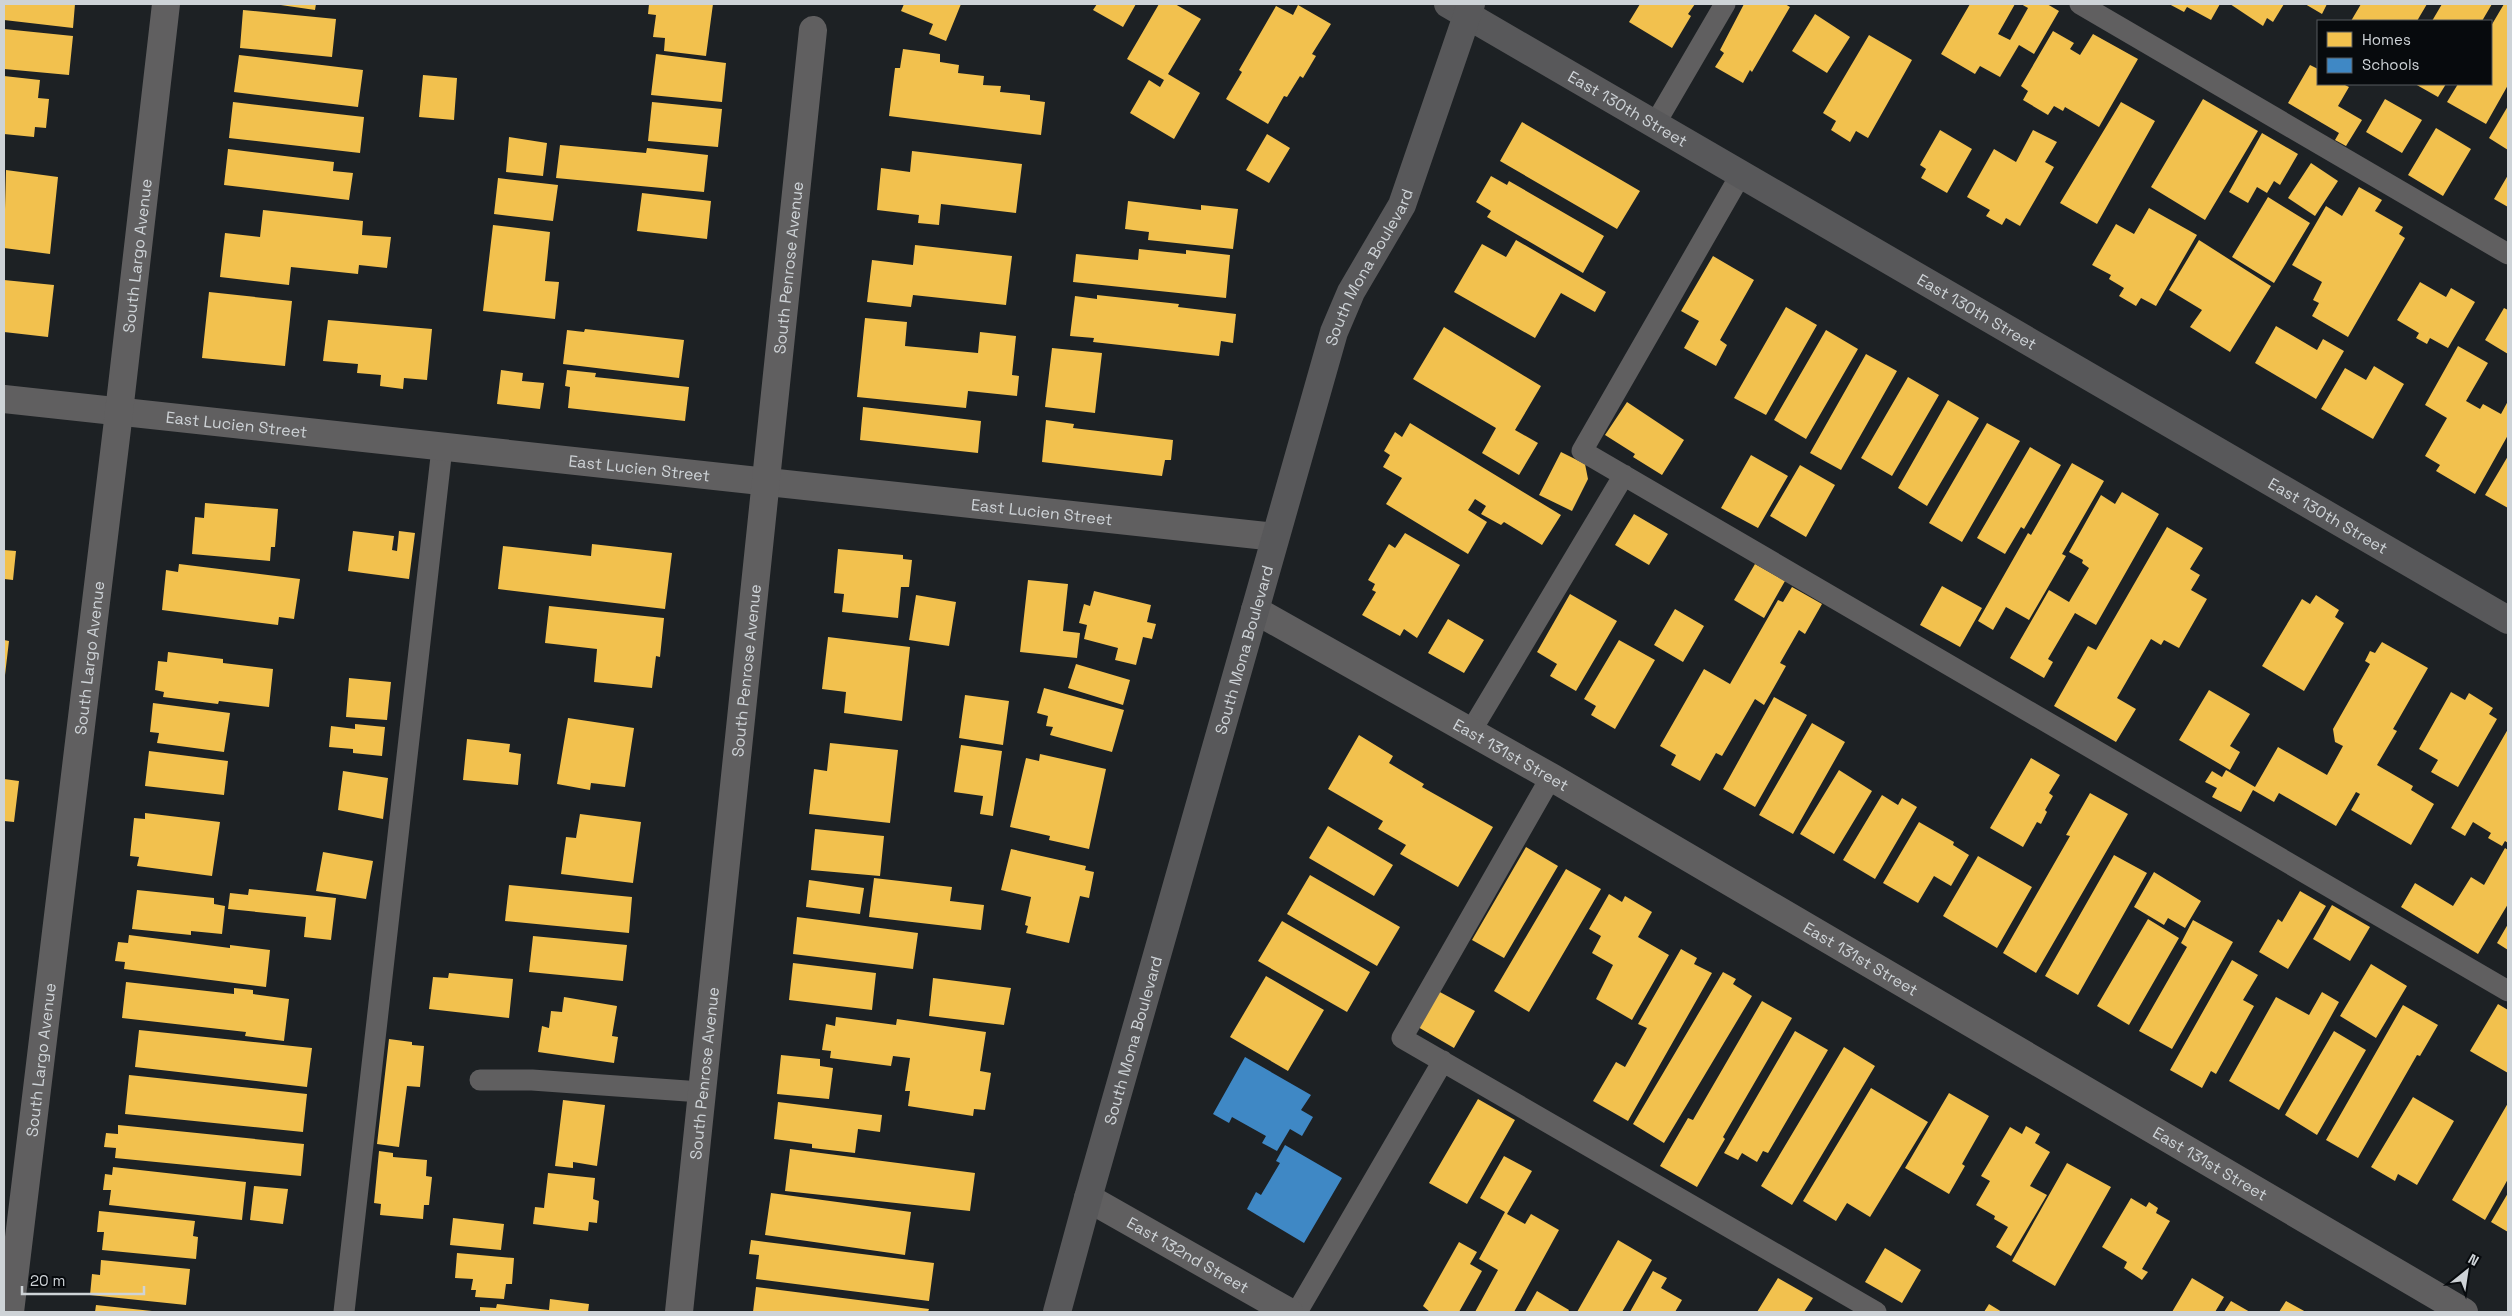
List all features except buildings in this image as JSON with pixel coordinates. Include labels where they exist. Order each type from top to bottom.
[{"type":"street","name":"South Largo Avenue","points":[[10,1312],[119,412],[166,4]]},
{"type":"street","name":"East 130th Street","points":[[1462,8],[1655,124],[2508,620]]},
{"type":"street","name":"South Mona Boulevard","points":[[1057,1312],[1334,332],[1352,292],[1402,204],[1462,8]]},
{"type":"street","name":"South Penrose Avenue","points":[[679,1312],[813,30]]},
{"type":"street","name":"East Lucien Street","points":[[4,399],[1275,537]]},
{"type":"street","name":"East 131st Street","points":[[1255,610],[1551,777],[2464,1312]]},
{"type":"street","name":"East 132nd Street","points":[[1088,1198],[1289,1312]]},
{"type":"lane","points":[[1655,124],[1725,4]]},
{"type":"lane","points":[[2080,4],[2508,254]]},
{"type":"lane","points":[[1741,174],[1582,451],[2508,991]]},
{"type":"lane","points":[[344,1312],[442,448]]},
{"type":"lane","points":[[1471,731],[1624,475]]},
{"type":"lane","points":[[1551,777],[1402,1038],[1876,1312]]},
{"type":"lane","points":[[1296,1312],[1443,1061]]},
{"type":"lane","points":[[480,1080],[532,1080],[702,1092]]}]
